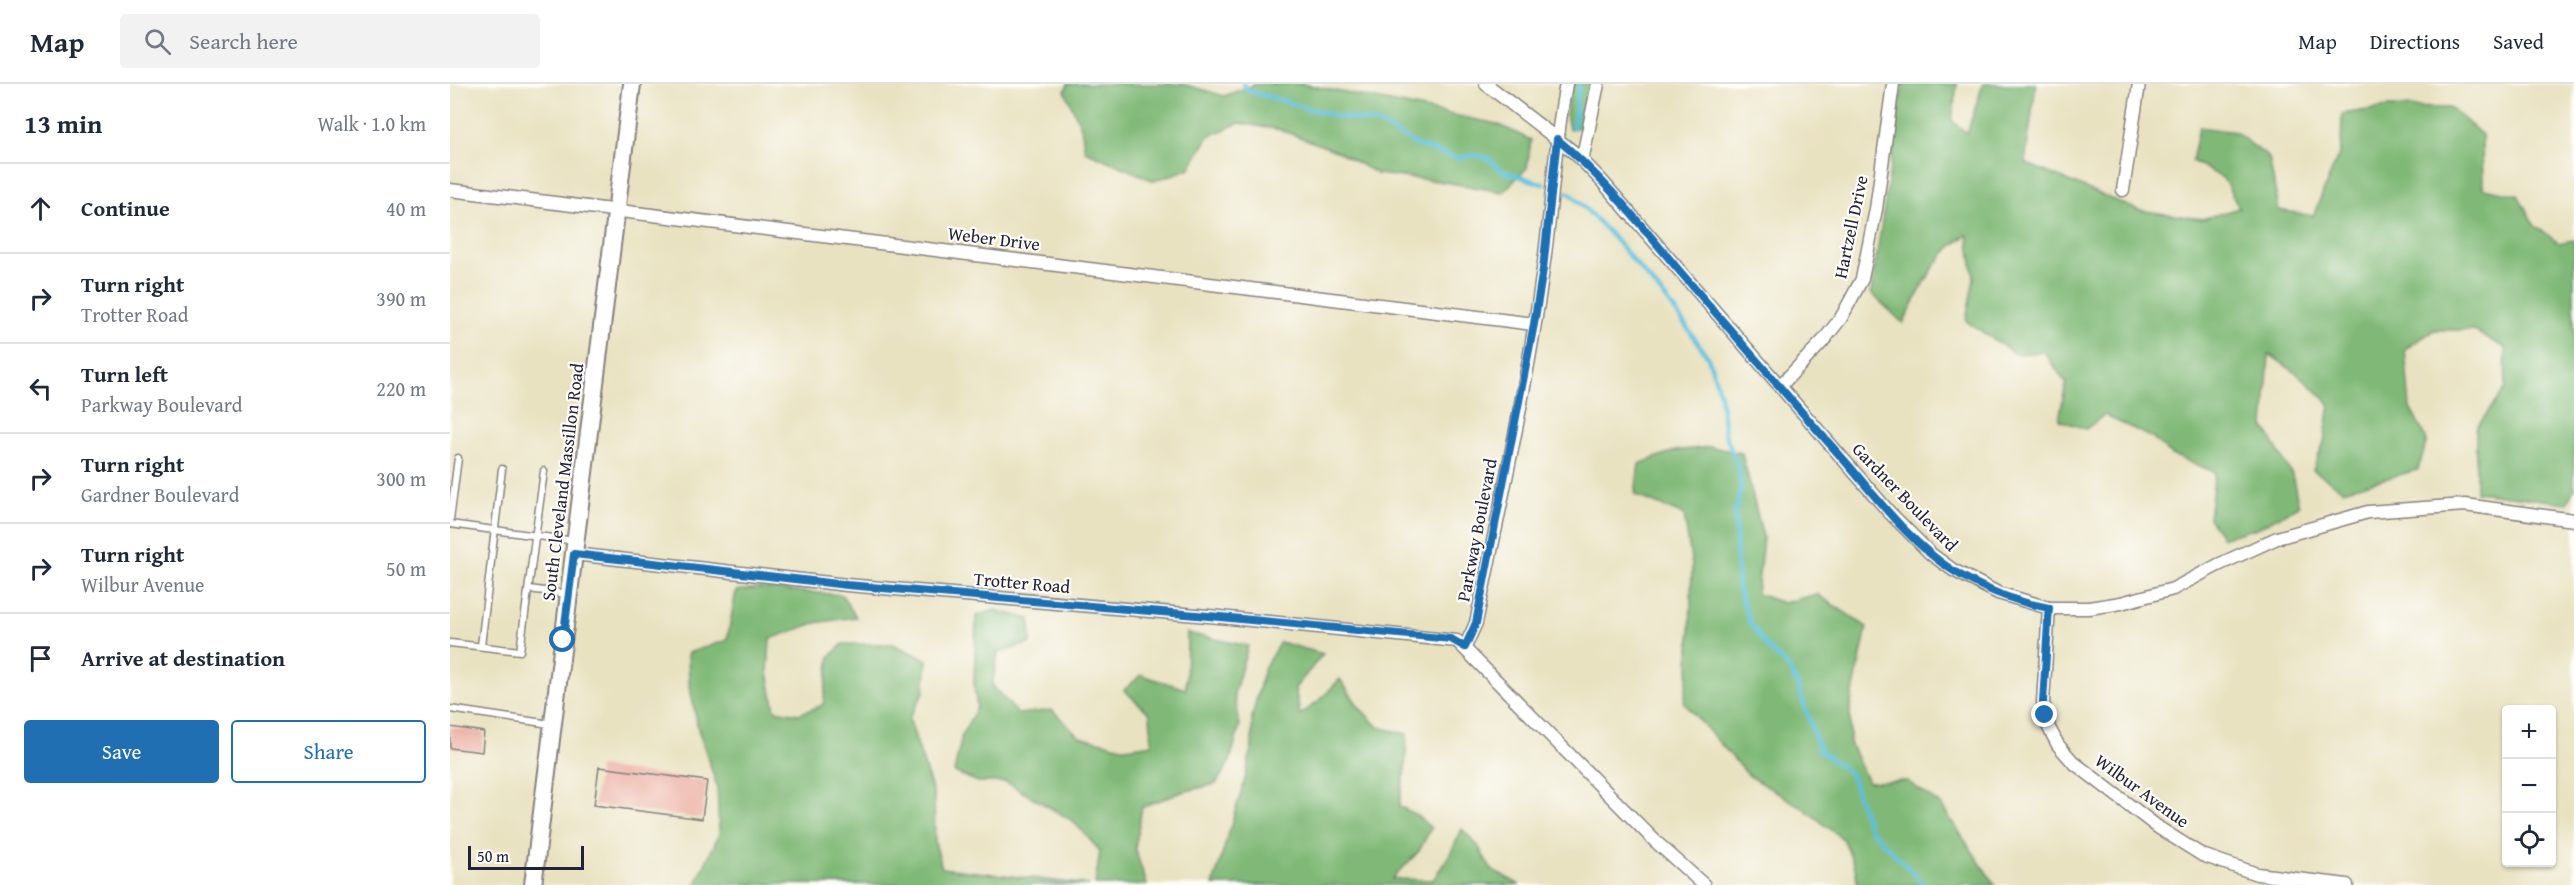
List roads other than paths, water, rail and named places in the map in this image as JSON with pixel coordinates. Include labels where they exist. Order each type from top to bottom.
[{"type":"main road","name":"South Cleveland Massillon Road","points":[[533,885],[632,84]]},
{"type":"street","name":"Gardner Boulevard","points":[[1486,84],[1582,161],[1882,504],[1931,554],[1953,570],[1998,593],[2049,608],[2089,608],[2149,597],[2181,585],[2277,538],[2368,512],[2465,505],[2574,520]]},
{"type":"street","name":"Parkway Boulevard","points":[[1465,647],[1476,623],[1534,324],[1566,84]]},
{"type":"street","points":[[1582,161],[1598,84]]},
{"type":"street","name":"Hartzell Drive","points":[[1780,386],[1823,341],[1841,318],[1862,279],[1876,209],[1893,84]]},
{"type":"street","points":[[2123,190],[2139,84]]},
{"type":"street","name":"Weber Drive","points":[[450,190],[1534,324]]},
{"type":"street","name":"Trotter Road","points":[[575,548],[847,585],[1451,639],[1465,647]]},
{"type":"street","name":"Wilbur Avenue","points":[[2049,608],[2043,702],[2045,715],[2058,745],[2073,762],[2158,828],[2202,855],[2257,874],[2347,885]]},
{"type":"street","points":[[1465,647],[1655,842],[1704,885]]},
{"type":"lane","points":[[450,519],[458,458]]},
{"type":"lane","points":[[481,646],[502,469]]},
{"type":"lane","points":[[450,643],[520,651],[544,471]]},
{"type":"lane","points":[[450,524],[536,536],[575,548]]},
{"type":"lane","points":[[529,589],[569,594]]},
{"type":"lane","points":[[450,709],[553,724]]},
{"type":"waterway","points":[[1243,84],[1249,91],[1331,115],[1378,123],[1417,145],[1457,158],[1474,155],[1488,158],[1500,170],[1543,184]]},
{"type":"waterway","points":[[1573,128],[1579,84]]},
{"type":"waterway","points":[[1560,190],[1571,194],[1613,237],[1668,301],[1708,357],[1720,394],[1725,433],[1739,470],[1741,489],[1735,512],[1738,588],[1750,623],[1767,647],[1789,668],[1797,684],[1820,751],[1850,773],[1869,828],[1925,885]]}]
